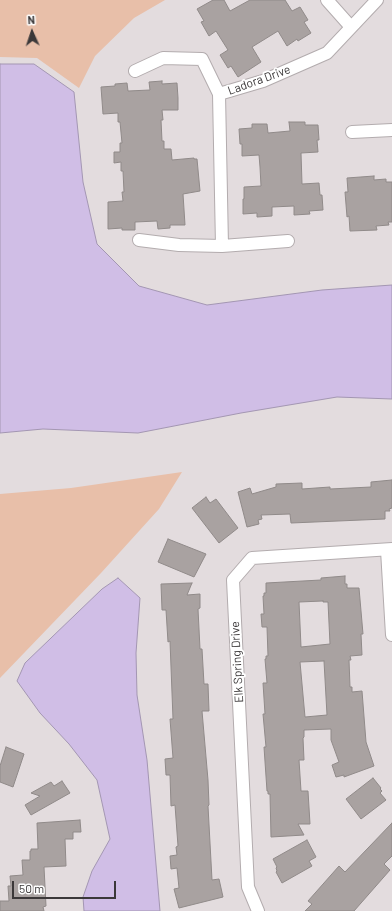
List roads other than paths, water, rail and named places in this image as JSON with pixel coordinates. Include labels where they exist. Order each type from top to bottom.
[{"type":"street","points":[[327,0],[352,27]]},
{"type":"street","name":"Ladora Drive","points":[[222,246],[219,94],[263,81],[327,53],[377,0]]},
{"type":"street","points":[[135,71],[163,58],[202,59],[219,94]]},
{"type":"street","points":[[352,132],[392,130]]},
{"type":"street","points":[[139,240],[179,245],[222,246],[288,241]]},
{"type":"street","points":[[390,550],[392,635]]},
{"type":"street","name":"Elk Spring Drive","points":[[258,911],[248,886],[233,580],[252,558],[390,550]]}]
